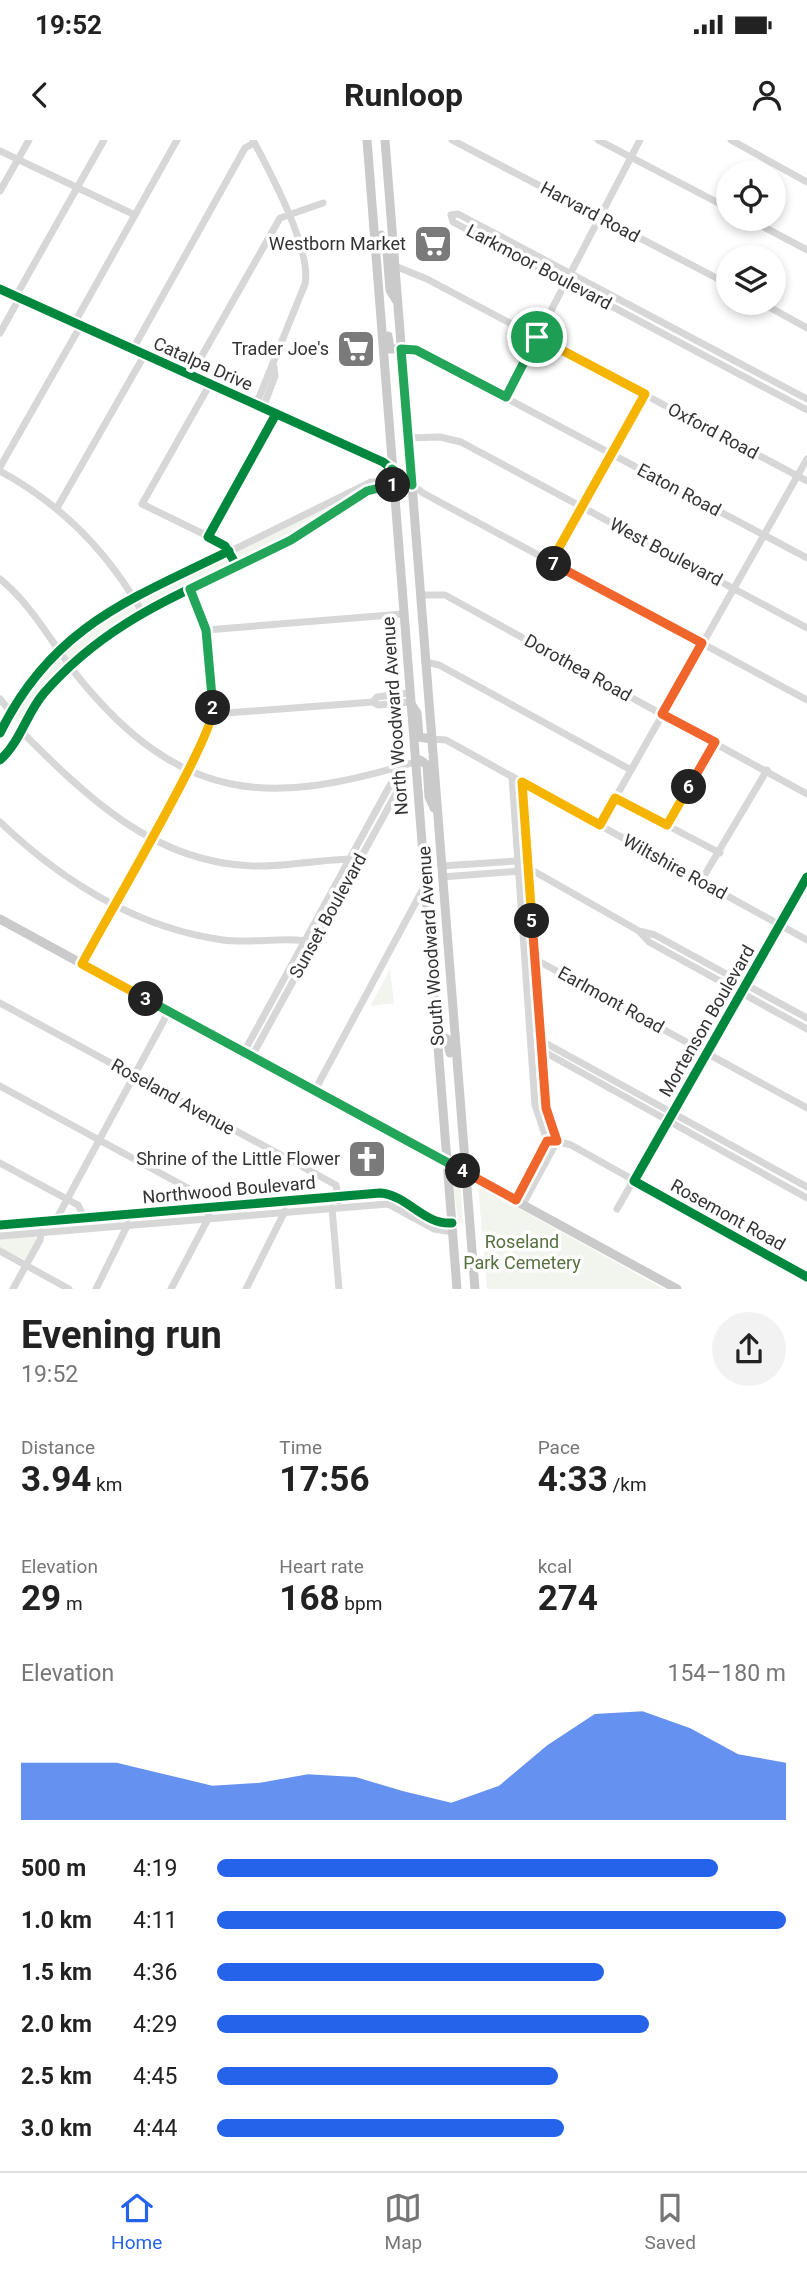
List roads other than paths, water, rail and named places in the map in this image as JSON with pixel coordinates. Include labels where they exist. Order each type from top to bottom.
[{"type":"main road","points":[[367,140],[373,155],[377,205],[383,210],[389,201],[381,177],[379,140]]},
{"type":"main road","name":"North Woodward Avenue","points":[[367,140],[426,918],[452,1227],[458,1246],[460,1289]]},
{"type":"main road","name":"South Woodward Avenue","points":[[385,140],[475,1289]]},
{"type":"main road","points":[[374,239],[381,235],[386,239],[390,290],[397,302]]},
{"type":"main road","points":[[377,280],[384,291],[389,347],[394,351],[401,349]]},
{"type":"main road","points":[[385,373],[389,369],[396,372],[401,428],[408,438]]},
{"type":"main road","points":[[397,525],[403,545],[407,594],[412,598],[420,595]]},
{"type":"main road","points":[[403,614],[407,611],[415,614],[418,647],[425,662]]},
{"type":"main road","points":[[410,698],[417,713],[419,737],[431,739]]},
{"type":"main road","points":[[415,762],[420,760],[427,765],[429,797],[437,817]]},
{"type":"main road","points":[[0,919],[677,1289]]},
{"type":"main road","points":[[432,971],[438,982],[442,1018],[448,1020],[453,1016]]},
{"type":"main road","points":[[436,1041],[442,1037],[449,1043],[454,1104],[462,1130]]},
{"type":"main road","points":[[452,1227],[470,1232]]},
{"type":"street","points":[[0,191],[29,140]]},
{"type":"street","points":[[0,333],[104,140]]},
{"type":"street","points":[[142,612],[95,545],[57,508],[0,469],[177,140]]},
{"type":"street","name":"Harvard Road","points":[[452,140],[716,278]]},
{"type":"street","points":[[598,140],[716,202]]},
{"type":"street","points":[[506,397],[640,140]]},
{"type":"street","points":[[731,140],[807,182]]},
{"type":"street","points":[[133,349],[245,148],[254,141],[305,256],[307,274],[260,406]]},
{"type":"street","points":[[0,150],[135,215]]},
{"type":"street","points":[[191,375],[280,218],[323,203]]},
{"type":"street","name":"Larkmoor Boulevard","points":[[807,399],[695,338],[568,277],[453,222],[451,215],[458,214],[568,277],[691,347],[807,410]]},
{"type":"street","points":[[771,231],[807,250]]},
{"type":"street","name":"Oxford Road","points":[[395,266],[408,270],[537,337],[807,481]]},
{"type":"street","name":"Catalpa Drive","points":[[0,289],[383,462],[412,485],[807,700]]},
{"type":"street","points":[[784,315],[807,328]]},
{"type":"street","points":[[691,347],[695,338]]},
{"type":"street","name":"Eaton Road","points":[[401,349],[416,350],[807,558]]},
{"type":"street","points":[[57,508],[145,354]]},
{"type":"street","points":[[210,384],[142,504],[223,544],[237,566]]},
{"type":"street","points":[[551,562],[645,394]]},
{"type":"street","points":[[208,537],[276,414]]},
{"type":"street","name":"West Boulevard","points":[[408,438],[454,439],[807,628]]},
{"type":"street","points":[[600,825],[807,459]]},
{"type":"street","points":[[0,733],[27,687],[59,650],[88,624],[134,598],[331,501],[372,482],[393,481]]},
{"type":"street","points":[[0,760],[44,694],[101,639],[142,612],[291,540],[367,491],[379,488],[394,492]]},
{"type":"street","points":[[331,501],[337,510]]},
{"type":"street","points":[[0,579],[32,610],[96,698],[128,730],[187,770],[218,783],[267,789],[338,783],[395,772],[415,762]]},
{"type":"street","points":[[82,964],[187,770],[213,714],[206,630],[190,589]]},
{"type":"street","name":"Dorothea Road","points":[[420,595],[445,595],[807,794]]},
{"type":"street","points":[[206,630],[403,614]]},
{"type":"street","points":[[425,662],[439,665],[631,769]]},
{"type":"street","points":[[213,714],[373,702],[378,705],[410,698]]},
{"type":"street","points":[[0,699],[22,730],[82,792],[150,837],[194,856],[234,864],[270,866],[360,859]]},
{"type":"street","name":"Wiltshire Road","points":[[431,739],[446,740],[807,940]]},
{"type":"street","points":[[667,825],[715,742]]},
{"type":"street","points":[[701,881],[767,770]]},
{"type":"street","name":"Sunset Boulevard","points":[[248,1054],[309,942],[395,772]]},
{"type":"street","name":"Sunset Boulevard","points":[[309,942],[398,790],[395,772]]},
{"type":"street","points":[[512,777],[530,1045],[537,1116],[547,1141],[519,1202]]},
{"type":"street","points":[[519,1202],[557,1141],[546,1108],[522,782]]},
{"type":"street","points":[[615,798],[720,853]]},
{"type":"street","points":[[0,822],[56,869],[114,905],[156,924],[197,936],[247,942],[309,942]]},
{"type":"street","points":[[441,866],[516,861],[639,931],[655,935],[807,1018]]},
{"type":"street","points":[[442,877],[528,870]]},
{"type":"street","name":"Mortenson Boulevard","points":[[617,1209],[807,877]]},
{"type":"street","points":[[314,1090],[424,887]]},
{"type":"street","points":[[411,914],[426,918]]},
{"type":"street","points":[[639,931],[649,942],[807,1029]]},
{"type":"street","name":"Earlmont Road","points":[[524,957],[534,957],[807,1108]]},
{"type":"street","name":"Roseland Avenue","points":[[0,1003],[335,1185],[339,1197]]},
{"type":"street","points":[[52,1231],[54,1220],[169,1011]]},
{"type":"street","points":[[530,1036],[673,1113],[772,1173],[807,1198]]},
{"type":"street","points":[[530,1045],[668,1121],[772,1173],[807,1187]]},
{"type":"street","points":[[0,1086],[204,1196],[210,1208],[209,1217],[171,1289]]},
{"type":"street","name":"Rosemont Road","points":[[547,1141],[571,1145],[807,1277]]},
{"type":"street","points":[[0,1163],[80,1207],[84,1217]]},
{"type":"street","name":"Northwood Boulevard","points":[[0,1225],[387,1194],[437,1223],[452,1227]]},
{"type":"street","points":[[336,1287],[335,1208],[339,1197]]},
{"type":"street","points":[[246,1289],[288,1211],[291,1200]]},
{"type":"street","name":"Northwood Boulevard","points":[[0,1236],[391,1204],[434,1229],[452,1227]]},
{"type":"street","points":[[96,1289],[131,1224],[134,1213]]},
{"type":"street","points":[[13,1289],[40,1240],[41,1232]]},
{"type":"street","points":[[0,1251],[69,1289]]},
{"type":"place","name":"Westborn Market","points":[[433,244]]},
{"type":"place","name":"Trader Joe's","points":[[356,349]]},
{"type":"place","name":"Shrine of the Little Flower","points":[[367,1159]]},
{"type":"park label","name":"Roseland Park Cemetery","points":[[522,1252]]}]
